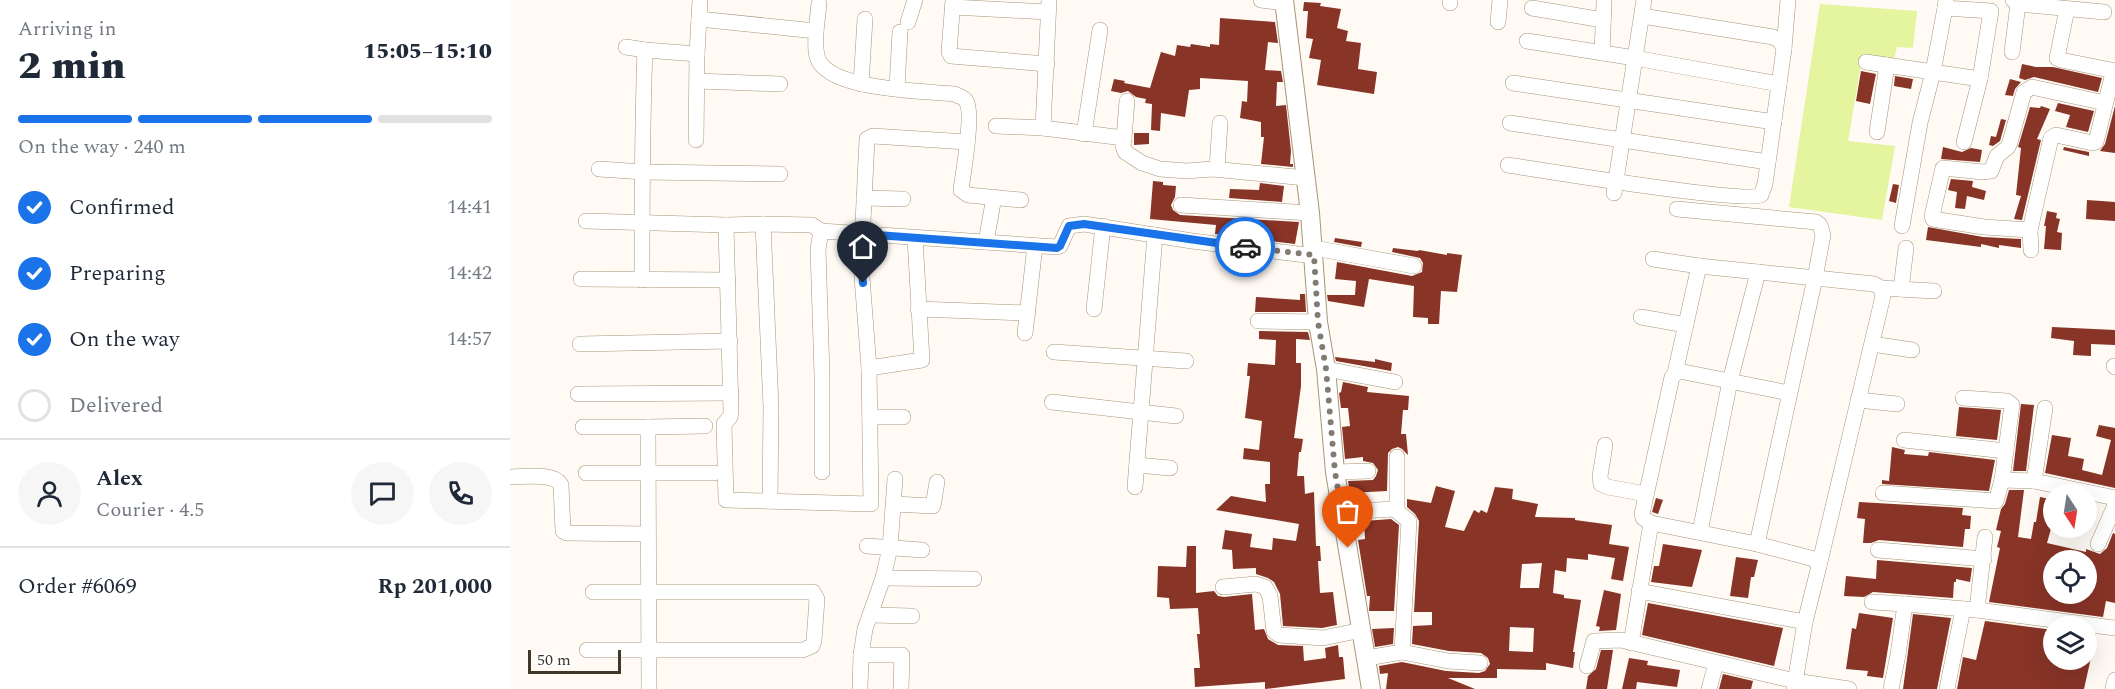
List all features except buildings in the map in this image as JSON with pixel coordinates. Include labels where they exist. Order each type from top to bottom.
[{"type":"street","points":[[696,140],[700,0]]},
{"type":"street","points":[[897,88],[904,27],[915,0]]},
{"type":"street","points":[[1261,0],[1284,2],[1310,213],[1318,322],[1326,369],[1335,472],[1371,689]]},
{"type":"street","points":[[1498,22],[1500,0]]},
{"type":"street","points":[[1615,187],[1644,0]]},
{"type":"street","points":[[1508,165],[1615,187],[1757,197],[1761,195],[1765,184],[1774,122],[1788,0]]},
{"type":"street","points":[[2012,52],[2016,2],[2104,12]]},
{"type":"street","points":[[1602,53],[1604,3]]},
{"type":"street","points":[[819,4],[815,51],[820,64],[837,77],[861,84],[954,94],[965,99],[969,107],[961,190],[968,195],[1021,200]]},
{"type":"street","points":[[1043,128],[1047,64],[1049,6],[953,4],[949,52],[951,56],[1047,64]]},
{"type":"street","points":[[1902,226],[1920,123],[1934,72],[1946,4],[1992,6],[1980,79],[1964,142]]},
{"type":"street","points":[[1532,8],[1604,20]]},
{"type":"street","points":[[2031,250],[2030,230],[2051,138],[2056,135],[2096,142],[2112,76],[2115,73],[2057,58],[2067,9]]},
{"type":"street","points":[[1642,16],[1773,37],[1780,41],[1784,49]]},
{"type":"street","points":[[699,19],[816,31]]},
{"type":"street","points":[[861,84],[865,19]]},
{"type":"street","points":[[1084,134],[1100,30]]},
{"type":"street","points":[[1527,41],[1779,84]]},
{"type":"street","points":[[626,47],[697,54]]},
{"type":"street","points":[[642,280],[644,172],[642,133],[645,50]]},
{"type":"street","points":[[1866,62],[1980,79]]},
{"type":"street","points":[[1878,132],[1887,65]]},
{"type":"street","points":[[697,81],[780,84]]},
{"type":"street","points":[[1514,83],[1774,122]]},
{"type":"street","points":[[2030,230],[1984,227],[1933,219],[1943,168],[1991,171],[1997,156],[2008,147],[2024,92],[2032,87],[2105,103]]},
{"type":"street","points":[[1127,101],[1123,146],[1125,153],[1142,164],[1160,169],[1216,170],[1306,178]]},
{"type":"street","points":[[1216,170],[1220,123]]},
{"type":"street","points":[[1510,123],[1768,162]]},
{"type":"street","points":[[996,126],[1043,128],[1124,138]]},
{"type":"street","points":[[726,225],[731,393],[730,417],[724,424],[726,500],[871,504],[870,368],[861,264],[867,139],[869,137],[967,142]]},
{"type":"street","points":[[599,169],[780,174]]},
{"type":"street","points":[[986,242],[994,197]]},
{"type":"street","points":[[864,198],[903,199]]},
{"type":"street","points":[[1181,205],[1310,213]]},
{"type":"street","points":[[1677,209],[1816,222],[1820,225],[1823,235],[1757,544]]},
{"type":"street","points":[[586,221],[812,225],[822,231],[1035,246],[1060,246],[1069,226],[1084,224],[1314,252],[1414,267]]},
{"type":"street","points":[[763,224],[771,406],[770,501]]},
{"type":"street","points":[[1094,309],[1103,226]]},
{"type":"street","points":[[822,231],[818,249],[822,472]]},
{"type":"street","points":[[1135,487],[1155,234]]},
{"type":"street","points":[[870,368],[922,360],[915,238]]},
{"type":"street","points":[[1025,333],[1035,246]]},
{"type":"street","points":[[1902,289],[1906,248]]},
{"type":"street","points":[[1653,259],[1874,284],[1881,288],[1934,291]]},
{"type":"street","points":[[1699,266],[1641,514],[1651,523],[1757,544],[1814,559],[1819,566]]},
{"type":"street","points":[[1700,532],[1730,381],[1758,272]]},
{"type":"street","points":[[581,279],[728,280]]},
{"type":"street","points":[[1794,685],[1805,621],[1883,296],[1881,288]]},
{"type":"street","points":[[918,309],[1028,313]]},
{"type":"street","points":[[1641,316],[1686,325]]},
{"type":"street","points":[[1258,321],[1318,322]]},
{"type":"street","points":[[580,344],[730,341]]},
{"type":"street","points":[[1872,344],[1912,350]]},
{"type":"street","points":[[1054,352],[1186,361]]},
{"type":"street","points":[[1326,369],[1395,382]]},
{"type":"street","points":[[1675,373],[1679,371],[1789,393]]},
{"type":"street","points":[[578,394],[731,393]]},
{"type":"street","points":[[1883,493],[1996,501],[2002,480],[2012,405],[2007,401],[1963,398]]},
{"type":"street","points":[[1858,400],[1897,404]]},
{"type":"street","points":[[1052,402],[1176,416]]},
{"type":"street","points":[[2034,481],[2045,408]]},
{"type":"street","points":[[870,417],[903,417]]},
{"type":"street","points":[[583,427],[705,426]]},
{"type":"street","points":[[648,427],[649,689]]},
{"type":"street","points":[[1904,441],[2006,451]]},
{"type":"street","points":[[1605,445],[1600,476],[1601,484],[1646,494]]},
{"type":"street","points":[[1396,457],[1397,509],[1409,521],[1402,652]]},
{"type":"street","points":[[1137,465],[1170,468]]},
{"type":"street","points":[[1335,472],[1368,471]]},
{"type":"street","points":[[586,473],[714,473]]},
{"type":"street","points":[[510,477],[552,477],[560,481],[564,532],[648,534]]},
{"type":"street","points":[[860,689],[865,628],[883,578],[890,548],[895,479]]},
{"type":"street","points":[[2002,480],[2034,481],[2115,498]]},
{"type":"street","points":[[894,504],[933,506],[937,482]]},
{"type":"street","points":[[2098,544],[2115,505]]},
{"type":"street","points":[[1342,512],[1397,509]]},
{"type":"street","points":[[1632,643],[1651,523]]},
{"type":"street","points":[[1947,689],[1984,559],[1985,537]]},
{"type":"street","points":[[867,546],[922,550]]},
{"type":"street","points":[[1878,550],[1984,559]]},
{"type":"street","points":[[883,578],[974,579]]},
{"type":"street","points":[[1223,587],[1256,584],[1265,587],[1270,596],[1274,631],[1279,635],[1323,638],[1362,630]]},
{"type":"street","points":[[1639,591],[1805,621]]},
{"type":"street","points":[[587,650],[803,650],[812,646],[814,641],[817,599],[813,592],[593,592]]},
{"type":"street","points":[[1872,603],[1970,609],[2115,628]]},
{"type":"street","points":[[1891,689],[1905,604]]},
{"type":"street","points":[[871,615],[912,616]]},
{"type":"street","points":[[1587,666],[1594,641],[1621,640],[1794,685],[1849,689]]},
{"type":"street","points":[[1367,658],[1402,652],[1448,661],[1480,663]]},
{"type":"street","points":[[861,656],[902,655],[901,689]]},
{"type":"street","points":[[1709,689],[1716,663]]},
{"type":"street","points":[[2113,689],[2115,680]]},
{"type":"green space","points":[[1820,4],[1917,11],[1913,48],[1897,47],[1893,63],[1862,59],[1848,141],[1895,146],[1882,220],[1789,207]]},
{"type":"way so far","points":[[1245,247],[1314,255],[1318,322],[1326,369],[1335,472],[1348,548]]},
{"type":"route","points":[[863,283],[861,264],[863,234],[1057,248],[1069,226],[1084,224],[1245,247]]}]
